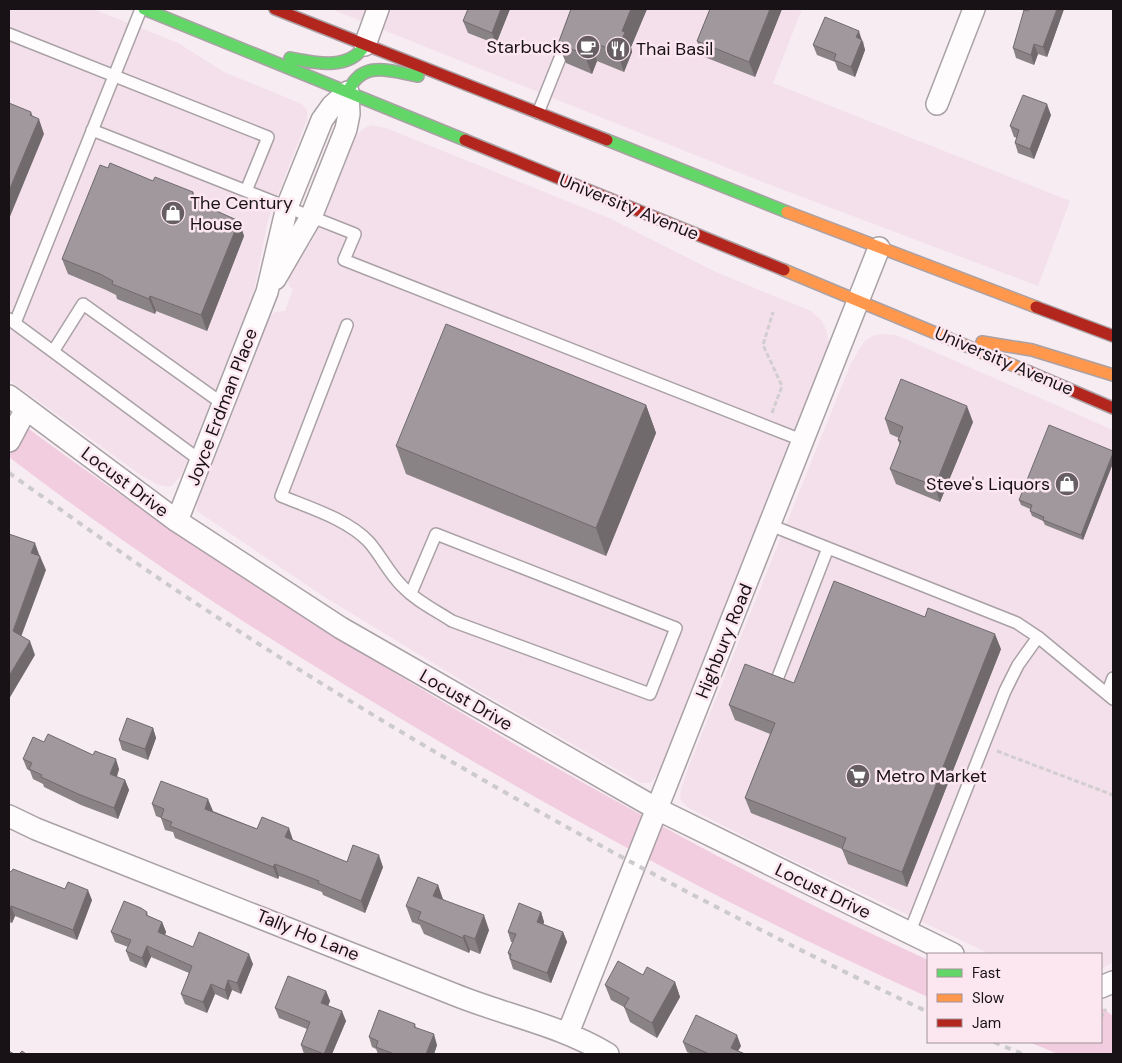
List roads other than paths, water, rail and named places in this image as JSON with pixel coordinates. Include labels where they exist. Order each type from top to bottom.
[{"type":"main road","name":"University Avenue","points":[[142,9],[859,300],[1113,408]]},
{"type":"main road","points":[[275,9],[879,248],[1113,336]]},
{"type":"main road","points":[[237,46],[304,61],[342,63],[356,58],[365,45]]},
{"type":"main road","points":[[348,92],[359,74],[368,70],[461,83]]},
{"type":"main road","points":[[958,341],[1021,347],[1051,354],[1113,375]]},
{"type":"street","points":[[365,45],[378,9]]},
{"type":"street","points":[[937,104],[974,9]]},
{"type":"street","name":"Joyce Erdman Place","points":[[177,521],[267,292],[287,207],[322,120],[332,106],[348,92]]},
{"type":"street","name":"Joyce Erdman Place","points":[[267,292],[311,217],[346,129],[349,114],[348,92]]},
{"type":"street","name":"Highbury Road","points":[[568,1033],[879,248]]},
{"type":"street","points":[[9,440],[17,402]]},
{"type":"street","name":"Locust Drive","points":[[17,402],[177,521],[341,628],[657,809],[950,953]]},
{"type":"street","name":"Tally Ho Lane","points":[[9,816],[36,829],[466,999],[568,1033],[608,1054]]},
{"type":"lane","points":[[142,9],[12,321],[54,350],[201,461]]},
{"type":"lane","points":[[538,113],[572,26]]},
{"type":"lane","points":[[9,34],[268,137],[246,191]]},
{"type":"lane","points":[[92,130],[355,234],[344,260],[804,441]]},
{"type":"lane","points":[[54,350],[83,304],[223,404]]},
{"type":"lane","points":[[347,325],[281,496],[351,528],[369,542],[402,586],[411,594],[452,621],[650,694],[676,628],[436,534],[411,594]]},
{"type":"lane","points":[[770,525],[1005,618],[1038,637],[1110,696],[1113,678]]},
{"type":"lane","points":[[778,677],[828,548]]},
{"type":"lane","points":[[908,934],[982,746],[1012,676],[1038,637]]},
{"type":"railway","points":[[9,473],[185,596],[274,654],[456,764],[642,868],[737,918],[927,1012]]},
{"type":"railway","points":[[996,1043],[1022,1054]]},
{"type":"place","name":"Starbucks","points":[[588,47]]},
{"type":"place","name":"Thai Basil","points":[[618,49]]},
{"type":"place","name":"The Century House","points":[[173,213]]},
{"type":"place","name":"Steve's Liquors","points":[[1067,484]]},
{"type":"place","name":"Metro Market","points":[[858,776]]}]
